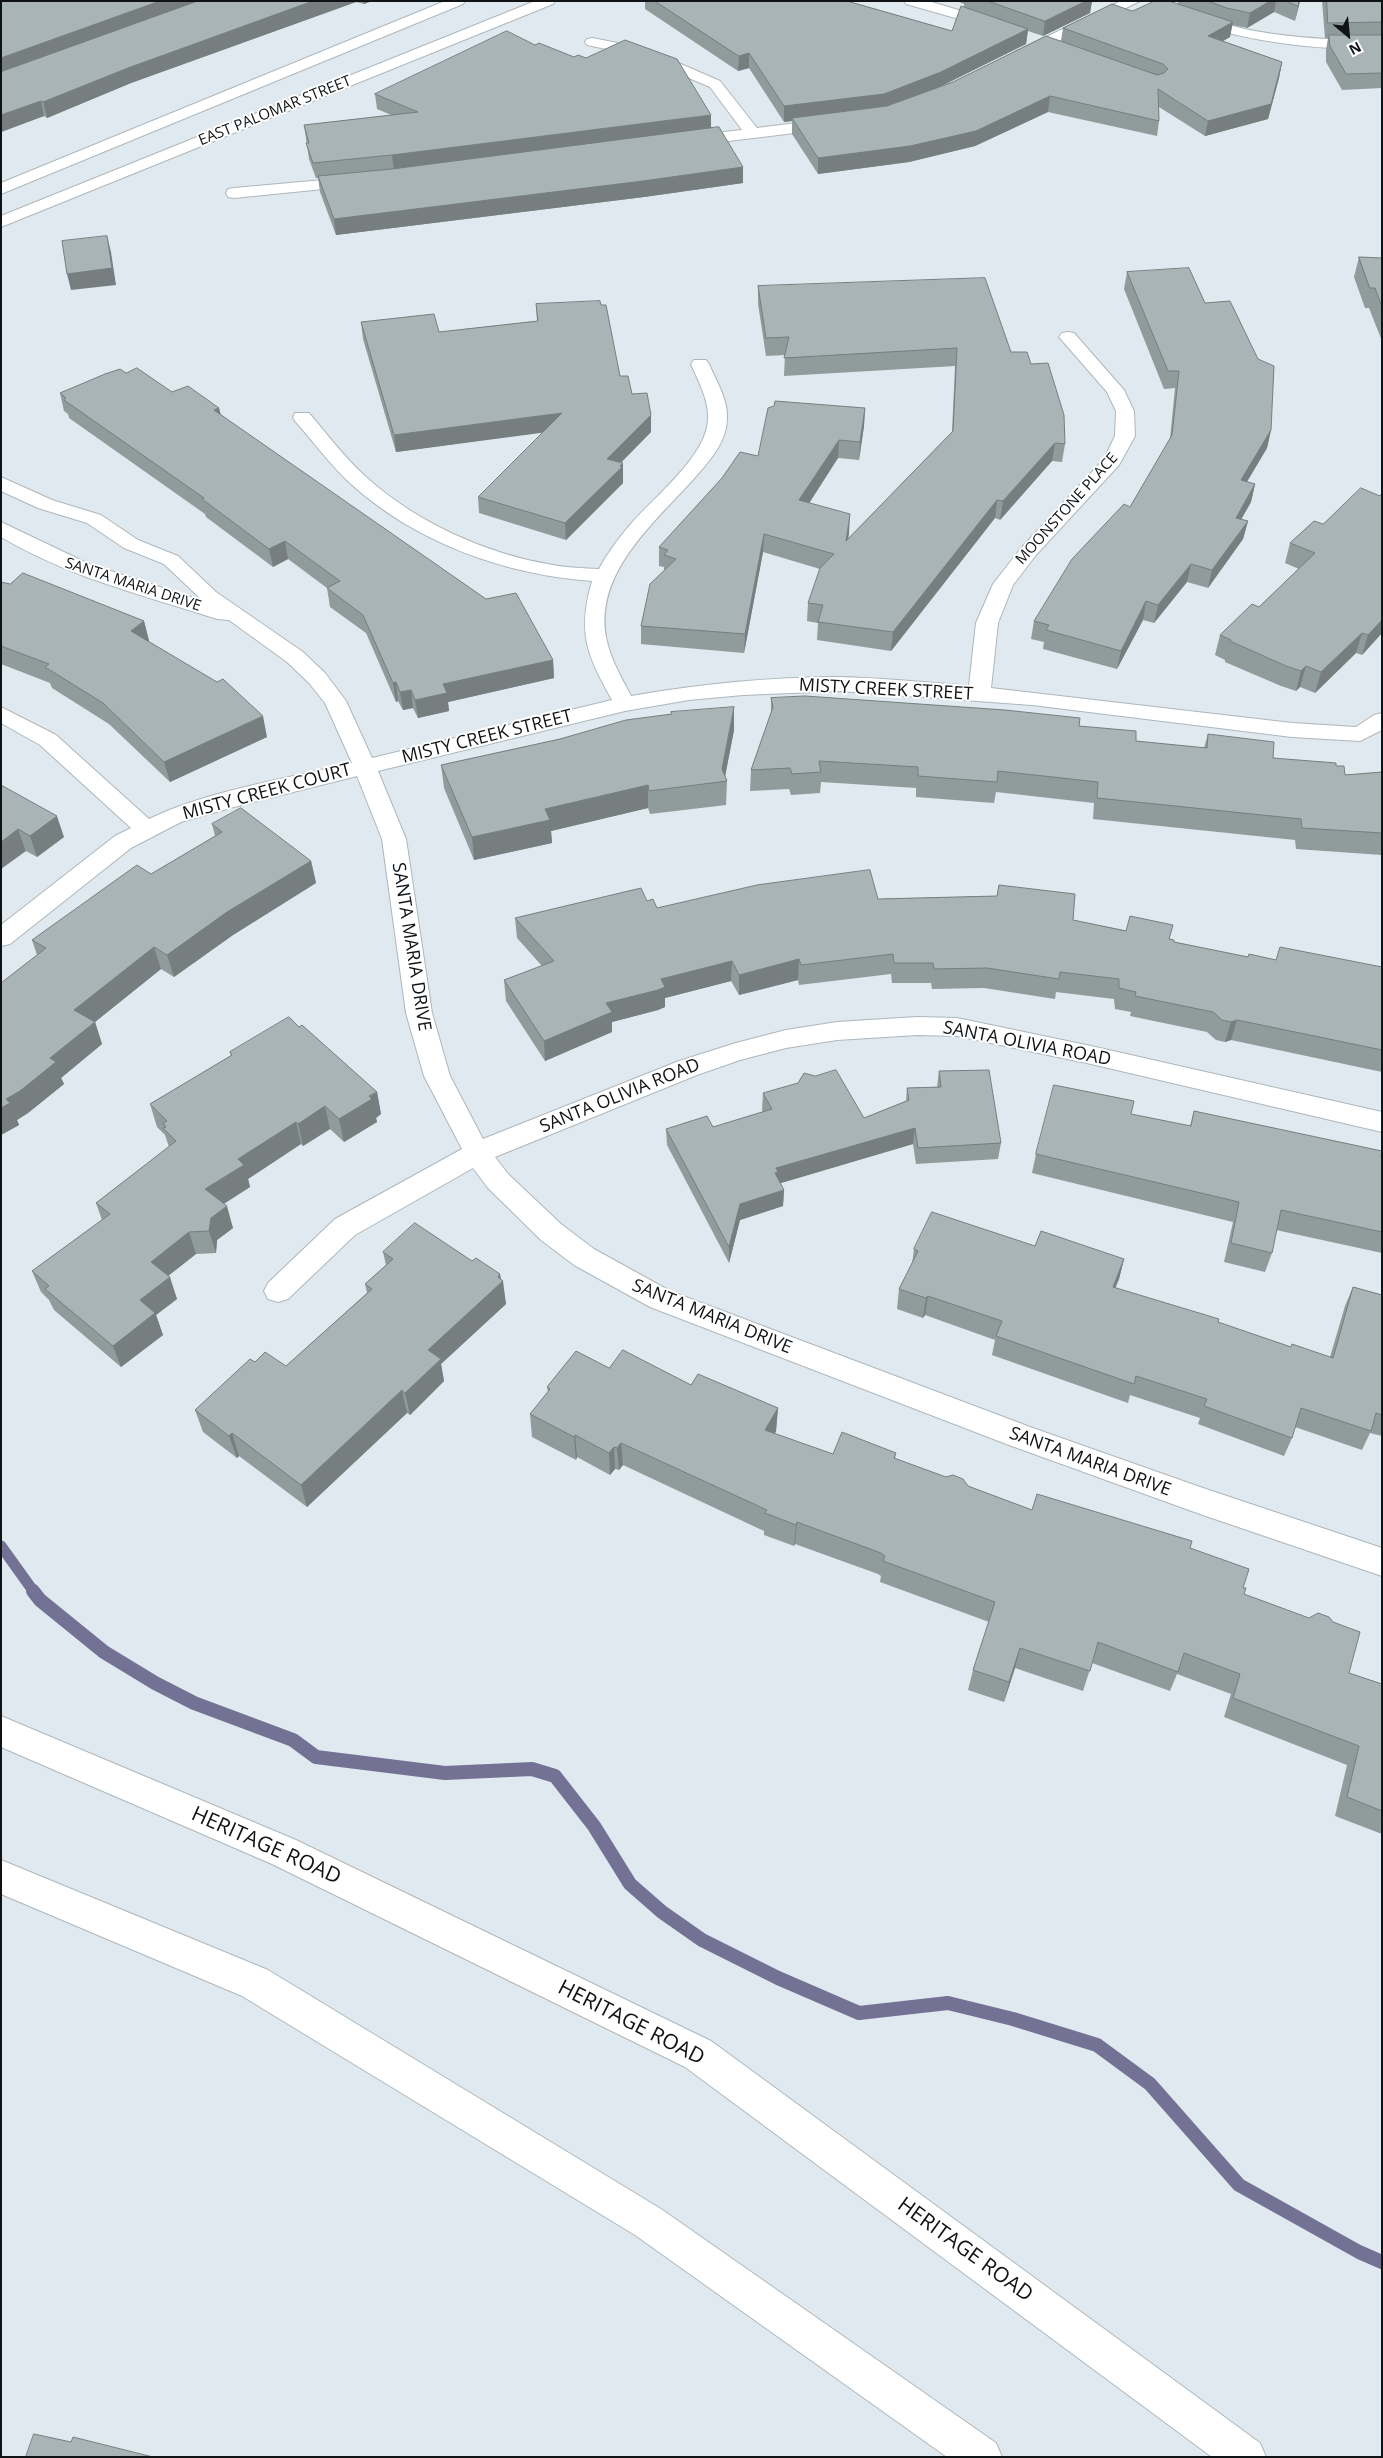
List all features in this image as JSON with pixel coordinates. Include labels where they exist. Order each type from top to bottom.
[{"type":"street","name":"EAST PALOMAR STREET","points":[[1,189],[458,1]]},
{"type":"street","name":"EAST PALOMAR STREET","points":[[1,222],[548,1]]},
{"type":"street","points":[[911,1],[1009,30]]},
{"type":"street","points":[[1002,65],[1045,42],[1133,1]]},
{"type":"street","points":[[1180,14],[1228,31],[1278,41],[1330,45],[1382,43]]},
{"type":"street","points":[[1027,36],[1061,49]]},
{"type":"street","points":[[592,42],[639,51],[715,84],[753,133]]},
{"type":"street","points":[[669,143],[846,122]]},
{"type":"street","points":[[234,193],[375,180]]},
{"type":"street","name":"MOONSTONE PLACE","points":[[979,694],[987,622],[1004,584],[1029,551],[1112,461],[1120,449],[1125,436],[1125,411],[1116,390],[1068,337]]},
{"type":"street","points":[[625,704],[603,667],[597,648],[594,611],[603,576],[623,544],[700,460],[713,441],[717,428],[716,406],[700,364]]},
{"type":"street","points":[[302,417],[358,479],[378,496],[428,527],[457,541],[516,562],[547,570],[603,576]]},
{"type":"street","name":"SANTA MARIA DRIVE","points":[[1,483],[46,504],[94,519],[131,544],[171,560],[209,596],[295,657],[317,678],[335,701],[346,722],[394,839],[419,1013],[437,1076],[477,1153],[498,1181],[551,1232],[584,1257],[660,1299],[1087,1462],[1228,1512],[1382,1562]]},
{"type":"street","name":"SANTA MARIA DRIVE","points":[[1,528],[56,559],[112,581],[157,592],[242,621]]},
{"type":"street","name":"MISTY CREEK STREET","points":[[363,767],[625,704],[689,693],[791,685],[887,686],[1032,698],[1292,730],[1360,734],[1382,720]]},
{"type":"street","points":[[1,714],[48,740],[146,829]]},
{"type":"street","name":"MISTY CREEK COURT","points":[[1,938],[102,857],[146,829],[201,807],[363,767]]},
{"type":"street","name":"SANTA OLIVIA ROAD","points":[[278,1291],[345,1227],[477,1153],[688,1068],[736,1052],[786,1039],[837,1031],[909,1026],[958,1027],[1382,1122]]},
{"type":"street","name":"HERITAGE ROAD","points":[[1,1731],[284,1852],[698,2054],[1246,2457]]},
{"type":"street","points":[[1,1877],[255,1983],[648,2222],[982,2457]]},
{"type":"building","points":[[1,1],[160,1],[1,58]]},
{"type":"building","points":[[198,1],[313,1],[128,68],[43,102],[41,101],[1,115],[1,72]]},
{"type":"building","points":[[655,1],[847,1],[952,31],[961,6],[1028,29],[941,72],[884,94],[784,106],[749,53],[739,56]]},
{"type":"building","points":[[988,1],[1086,1],[1045,21]]},
{"type":"building","points":[[1155,1],[1169,1],[1233,22],[1208,36],[1282,62],[1271,104],[1208,121],[1158,89],[1159,121],[1050,96],[976,131],[910,146],[818,158],[792,118],[887,106],[953,82],[1046,36],[1157,75],[1164,73],[1168,69],[1163,64],[1063,28],[1112,4],[1132,11]]},
{"type":"building","points":[[1208,1],[1270,1],[1250,13],[1227,8]]},
{"type":"building","points":[[1287,1],[1299,1],[1298,6]]},
{"type":"building","points":[[1327,1],[1382,1],[1382,22],[1328,23]]},
{"type":"building","points":[[507,31],[535,45],[539,43],[574,57],[578,55],[586,58],[625,40],[677,59],[711,115],[392,155],[313,163],[306,143],[309,143],[304,125],[418,112],[375,94]]},
{"type":"building","points":[[1329,35],[1382,35],[1382,73],[1346,74],[1330,46]]},
{"type":"building","points":[[719,127],[743,167],[334,219],[318,176],[392,169]]},
{"type":"building","points":[[107,236],[112,268],[67,274],[62,241]]},
{"type":"building","points":[[1359,257],[1382,258],[1382,307],[1375,288],[1370,288]]},
{"type":"building","points":[[1189,268],[1205,303],[1230,301],[1258,359],[1274,366],[1271,430],[1241,480],[1255,484],[1236,518],[1248,521],[1212,570],[1191,564],[1158,605],[1146,601],[1121,651],[1046,630],[1049,625],[1034,621],[1072,559],[1124,504],[1130,507],[1172,435],[1179,371],[1168,371],[1127,272]]},
{"type":"building","points":[[985,278],[1011,352],[1027,352],[1031,364],[1048,363],[1064,415],[1065,444],[1055,443],[1003,501],[997,500],[893,632],[818,622],[823,605],[808,603],[820,568],[834,554],[764,534],[745,634],[641,626],[650,584],[676,559],[664,555],[668,550],[659,547],[722,478],[740,452],[758,456],[768,408],[774,406],[775,401],[865,408],[860,442],[839,440],[799,500],[850,514],[846,541],[953,431],[957,348],[784,358],[789,337],[766,338],[758,286]]},
{"type":"building","points":[[600,301],[601,305],[606,305],[620,376],[628,376],[632,394],[647,393],[651,415],[607,459],[623,463],[620,466],[622,467],[565,523],[478,497],[562,413],[394,435],[361,322],[434,314],[439,332],[538,321],[536,304]]},
{"type":"building","points":[[137,368],[172,392],[188,386],[219,408],[214,410],[486,599],[516,593],[553,660],[443,684],[447,693],[415,700],[411,690],[400,692],[396,682],[393,683],[363,615],[327,588],[340,581],[285,541],[269,549],[202,499],[204,498],[64,400],[66,398],[60,393],[120,369],[126,373]]},
{"type":"building","points":[[1361,488],[1380,496],[1382,493],[1382,620],[1368,635],[1362,633],[1321,672],[1306,666],[1301,671],[1286,666],[1220,635],[1252,604],[1259,607],[1315,553],[1290,543],[1314,521],[1323,524]]},
{"type":"building","points":[[23,573],[144,621],[131,631],[217,682],[223,679],[263,716],[164,762],[103,703],[45,667],[49,664],[1,646],[1,582],[10,584]]},
{"type":"building","points":[[805,696],[1005,710],[1080,718],[1079,726],[1136,731],[1136,741],[1207,748],[1208,734],[1274,742],[1273,758],[1336,763],[1336,766],[1344,766],[1345,775],[1382,772],[1382,833],[1302,828],[1301,819],[1097,798],[1098,782],[998,771],[997,782],[918,776],[918,767],[819,761],[821,772],[792,774],[790,768],[751,770],[773,707],[771,698]]},
{"type":"building","points":[[734,707],[722,769],[727,781],[649,791],[648,785],[545,809],[550,820],[472,837],[441,765],[560,739],[626,720],[672,714],[671,712]]},
{"type":"building","points":[[1,785],[57,816],[30,836],[18,829],[1,842]]},
{"type":"building","points":[[241,808],[311,861],[227,912],[167,955],[154,947],[74,1010],[95,1022],[50,1058],[56,1062],[20,1091],[6,1099],[10,1103],[1,1108],[1,983],[46,948],[32,940],[137,865],[151,874],[222,832],[212,824]]},
{"type":"building","points":[[870,870],[878,899],[997,896],[999,885],[1075,894],[1073,920],[1126,931],[1130,916],[1173,925],[1169,939],[1174,940],[1174,942],[1248,957],[1249,954],[1276,960],[1280,947],[1382,967],[1382,1050],[1237,1020],[1231,1022],[1222,1020],[1213,1012],[1135,996],[1136,992],[1119,988],[1119,979],[1060,972],[1059,979],[987,968],[934,969],[933,963],[894,963],[893,954],[801,965],[799,959],[739,975],[732,961],[661,979],[665,987],[606,1003],[612,1012],[544,1041],[504,980],[554,961],[515,918],[641,888],[647,901],[653,899],[657,908],[757,885]]},
{"type":"building","points":[[289,1017],[299,1027],[302,1025],[377,1092],[369,1096],[372,1099],[339,1119],[325,1106],[298,1124],[296,1122],[238,1159],[244,1165],[205,1189],[227,1206],[211,1218],[209,1231],[189,1232],[151,1262],[170,1277],[140,1300],[155,1313],[113,1346],[45,1289],[49,1286],[32,1271],[110,1214],[96,1203],[176,1141],[163,1128],[166,1127],[163,1123],[167,1121],[150,1104],[232,1055],[230,1052]]},
{"type":"building","points":[[836,1070],[864,1118],[909,1100],[907,1088],[941,1087],[939,1071],[989,1070],[1001,1143],[918,1148],[915,1128],[776,1168],[778,1172],[775,1173],[784,1190],[740,1204],[729,1247],[666,1129],[707,1116],[713,1127],[772,1109],[763,1093],[798,1083],[804,1073],[815,1076]]},
{"type":"building","points":[[1054,1085],[1134,1101],[1131,1114],[1191,1126],[1194,1111],[1382,1151],[1382,1232],[1281,1210],[1272,1253],[1231,1243],[1239,1202],[1036,1154]]},
{"type":"building","points":[[932,1212],[1035,1246],[1041,1231],[1124,1259],[1113,1287],[1219,1319],[1218,1322],[1291,1347],[1292,1344],[1333,1358],[1353,1287],[1382,1295],[1382,1415],[1376,1413],[1371,1431],[1301,1408],[1292,1438],[1204,1406],[1207,1399],[1136,1376],[1134,1384],[996,1336],[1002,1321],[928,1296],[926,1298],[899,1289],[918,1251],[914,1249]]},
{"type":"building","points":[[415,1223],[472,1261],[476,1258],[500,1274],[498,1277],[503,1281],[428,1350],[441,1359],[405,1393],[402,1390],[301,1485],[232,1433],[229,1436],[195,1410],[250,1359],[255,1362],[265,1352],[286,1366],[372,1289],[365,1284],[393,1259],[383,1252]]},
{"type":"building","points":[[623,1350],[691,1385],[698,1374],[778,1408],[765,1430],[833,1454],[842,1432],[896,1453],[894,1458],[946,1477],[953,1475],[963,1479],[968,1486],[1032,1510],[1037,1494],[1192,1541],[1190,1548],[1249,1569],[1243,1588],[1246,1588],[1244,1594],[1309,1618],[1318,1613],[1329,1617],[1333,1622],[1360,1632],[1349,1673],[1382,1684],[1382,1811],[1347,1797],[1359,1746],[1233,1698],[1240,1674],[1184,1653],[1178,1672],[1098,1642],[1090,1671],[1020,1648],[1009,1682],[973,1670],[995,1602],[883,1561],[885,1556],[881,1553],[797,1522],[796,1525],[765,1513],[767,1510],[621,1443],[609,1453],[530,1414],[550,1389],[547,1387],[576,1351],[609,1368]]},
{"type":"building","points":[[34,2434],[71,2442],[73,2437],[153,2457],[26,2457]]},
{"type":"waterway","points":[[1,1546],[34,1592]]},
{"type":"waterway","points":[[33,1591],[40,1600],[104,1652],[155,1683],[194,1703],[293,1740],[316,1757],[445,1773],[532,1769],[555,1776],[594,1826],[630,1884],[662,1912],[702,1940],[778,1978],[859,2013],[948,2003],[1013,2019],[1097,2045],[1150,2084],[1239,2185],[1359,2252],[1382,2262]]}]
